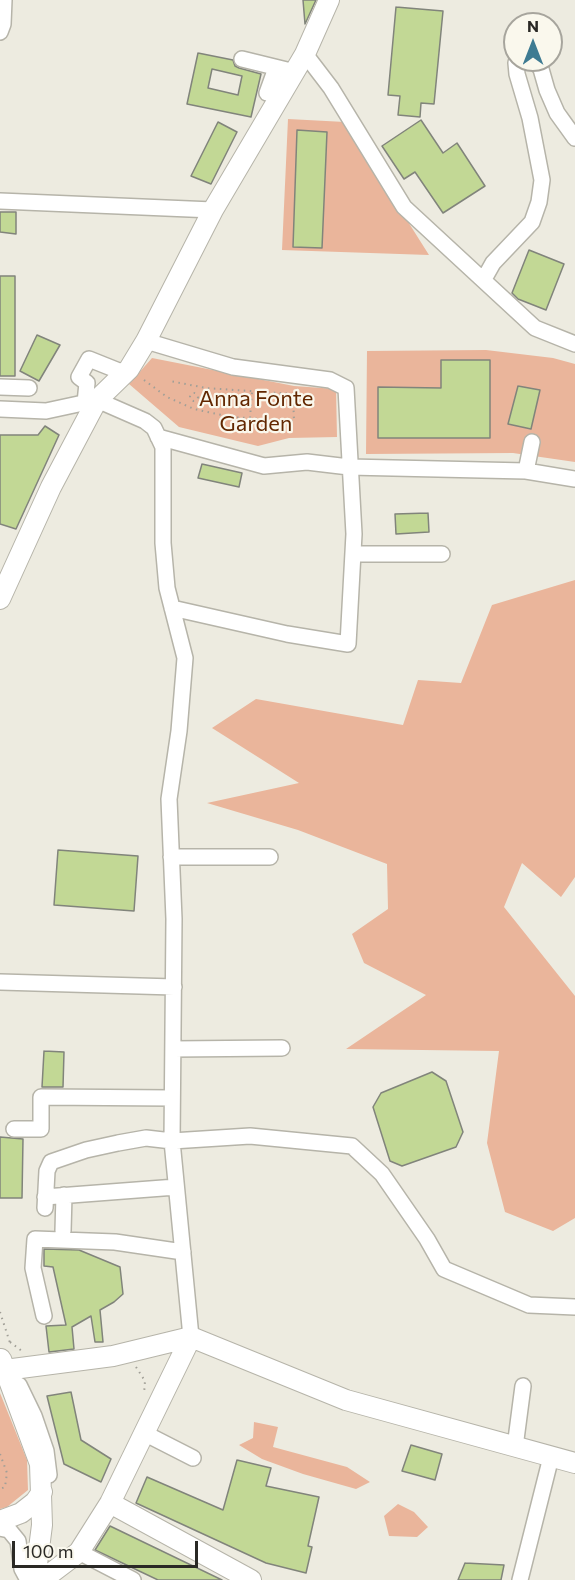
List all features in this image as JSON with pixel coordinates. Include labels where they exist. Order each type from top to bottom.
[{"type":"main road","points":[[0,599],[91,402],[129,369],[146,341],[286,70],[305,54],[329,0]]},
{"type":"main road","points":[[42,1580],[79,1552],[110,1503],[191,1337]]},
{"type":"main road","points":[[34,1580],[42,1525],[40,1464],[2,1363],[113,1356],[191,1337],[346,1400],[575,1462]]},
{"type":"main road","points":[[0,1521],[21,1513],[35,1502],[42,1492]]},
{"type":"main road","points":[[110,1503],[251,1580]]},
{"type":"street","points":[[0,32],[3,24],[4,0]]},
{"type":"street","points":[[305,54],[331,88],[404,207],[535,328],[575,344]]},
{"type":"street","points":[[242,59],[286,70],[267,93]]},
{"type":"street","points":[[484,279],[493,263],[532,222],[539,202],[542,180],[530,118],[517,72]]},
{"type":"street","points":[[542,72],[557,113],[575,138]]},
{"type":"street","points":[[0,201],[213,210]]},
{"type":"street","points":[[146,341],[233,367],[330,381],[346,388],[354,534],[348,644],[287,634],[172,608]]},
{"type":"street","points":[[91,402],[87,383],[79,377],[89,359],[124,374]]},
{"type":"street","points":[[0,387],[22,388],[16,409]]},
{"type":"street","points":[[0,409],[46,411],[91,402],[145,421],[154,428],[164,447],[163,543],[167,588],[185,658],[170,799],[174,919],[172,1141],[191,1337]]},
{"type":"street","points":[[158,437],[264,466],[307,462],[350,467],[526,471],[575,479]]},
{"type":"street","points":[[526,471],[532,442]]},
{"type":"street","points":[[353,554],[442,554]]},
{"type":"street","points":[[171,857],[270,857]]},
{"type":"street","points":[[0,982],[174,987]]},
{"type":"street","points":[[173,1049],[282,1048]]},
{"type":"street","points":[[14,1130],[41,1130],[41,1097],[172,1098]]},
{"type":"street","points":[[177,1187],[64,1195],[45,1202],[47,1171],[51,1162],[86,1150],[137,1139],[154,1138],[172,1141],[250,1136],[352,1146],[382,1174],[427,1239],[444,1269],[529,1305],[575,1307]]},
{"type":"street","points":[[63,1231],[64,1195]]},
{"type":"street","points":[[44,1316],[33,1268],[35,1239],[115,1242],[183,1252]]},
{"type":"street","points":[[514,1447],[523,1386]]},
{"type":"street","points":[[144,1433],[193,1458]]},
{"type":"street","points":[[520,1580],[551,1457]]},
{"type":"street","points":[[0,1528],[9,1530],[18,1540],[22,1569],[28,1580]]},
{"type":"street","points":[[79,1552],[133,1580]]},
{"type":"path","points":[[144,380],[167,397],[211,413],[231,417],[294,421],[293,394],[217,389],[170,381]]},
{"type":"path","points":[[190,407],[192,400],[189,396],[194,393],[196,386]]},
{"type":"path","points":[[211,413],[213,406],[219,402],[216,396],[217,389]]},
{"type":"path","points":[[250,418],[252,392]]},
{"type":"path","points":[[192,400],[198,398],[194,393]]},
{"type":"path","points":[[213,406],[209,400],[216,396]]},
{"type":"path","points":[[133,1365],[139,1368],[145,1381],[144,1398]]},
{"type":"path","points":[[0,1454],[7,1473],[4,1487],[0,1489]]},
{"type":"green space","points":[[288,119],[345,122],[429,255],[282,250]]},
{"type":"green space","points":[[486,350],[553,358],[575,364],[575,462],[513,453],[366,454],[367,351]]},
{"type":"green space","name":"Anna Fonte Garden","points":[[152,358],[294,386],[336,389],[337,437],[289,438],[258,446],[179,427],[129,384]]},
{"type":"green space","points":[[575,580],[575,877],[561,897],[522,863],[504,907],[575,996],[575,1218],[553,1231],[505,1212],[487,1143],[499,1051],[346,1049],[426,995],[364,963],[352,934],[388,909],[387,864],[298,830],[207,803],[299,783],[212,728],[256,699],[403,725],[418,680],[461,683],[492,605]]},
{"type":"green space","points":[[0,1393],[27,1460],[28,1490],[7,1507],[0,1509]]},
{"type":"green space","points":[[254,1422],[278,1427],[273,1447],[347,1467],[370,1482],[356,1489],[303,1474],[262,1459],[239,1445],[253,1438]]},
{"type":"green space","points":[[398,1504],[414,1512],[428,1527],[417,1537],[389,1536],[384,1516]]},
{"type":"building","points":[[303,0],[316,0],[305,24]]},
{"type":"building","points":[[396,7],[443,11],[434,104],[421,103],[420,117],[398,115],[400,96],[388,95]]},
{"type":"building","points":[[198,53],[233,60],[235,66],[239,68],[261,74],[251,117],[187,104]],"holes":[[[212,69],[242,76],[238,95],[208,88]]]},
{"type":"building","points":[[421,120],[443,153],[457,143],[485,186],[443,213],[415,172],[404,179],[382,146]]},
{"type":"building","points":[[218,122],[237,132],[211,184],[191,176]]},
{"type":"building","points":[[297,130],[327,132],[322,248],[293,247]]},
{"type":"building","points":[[0,212],[16,212],[16,234],[0,232]]},
{"type":"building","points":[[529,250],[564,264],[546,310],[518,299],[512,293]]},
{"type":"building","points":[[0,276],[15,276],[15,376],[0,376]]},
{"type":"building","points":[[37,335],[60,345],[39,381],[20,371]]},
{"type":"building","points":[[441,360],[490,360],[490,438],[378,438],[378,387],[441,388]]},
{"type":"building","points":[[518,386],[540,390],[531,429],[508,424]]},
{"type":"building","points":[[45,426],[59,435],[16,529],[0,524],[0,435],[38,435]]},
{"type":"building","points":[[202,464],[242,473],[239,487],[198,478]]},
{"type":"building","points":[[428,513],[429,532],[396,534],[395,514]]},
{"type":"building","points":[[58,850],[138,856],[134,911],[54,905]]},
{"type":"building","points":[[44,1051],[64,1052],[63,1087],[42,1087]]},
{"type":"building","points":[[432,1072],[446,1081],[463,1132],[456,1147],[402,1166],[390,1161],[373,1107],[381,1093]]},
{"type":"building","points":[[0,1137],[23,1139],[22,1198],[0,1198]]},
{"type":"building","points":[[44,1249],[79,1250],[120,1267],[123,1294],[100,1310],[103,1342],[95,1342],[91,1316],[72,1327],[74,1349],[49,1352],[46,1326],[66,1325],[53,1267],[44,1266]]},
{"type":"building","points":[[71,1392],[81,1440],[111,1459],[101,1482],[64,1464],[47,1396]]},
{"type":"building","points":[[411,1445],[442,1454],[435,1480],[402,1471]]},
{"type":"building","points":[[237,1460],[271,1468],[266,1486],[319,1497],[308,1546],[312,1547],[306,1573],[266,1563],[136,1503],[147,1477],[223,1510]]},
{"type":"building","points":[[110,1526],[222,1580],[158,1580],[95,1550]]},
{"type":"building","points":[[465,1563],[504,1565],[501,1580],[458,1580]]}]
